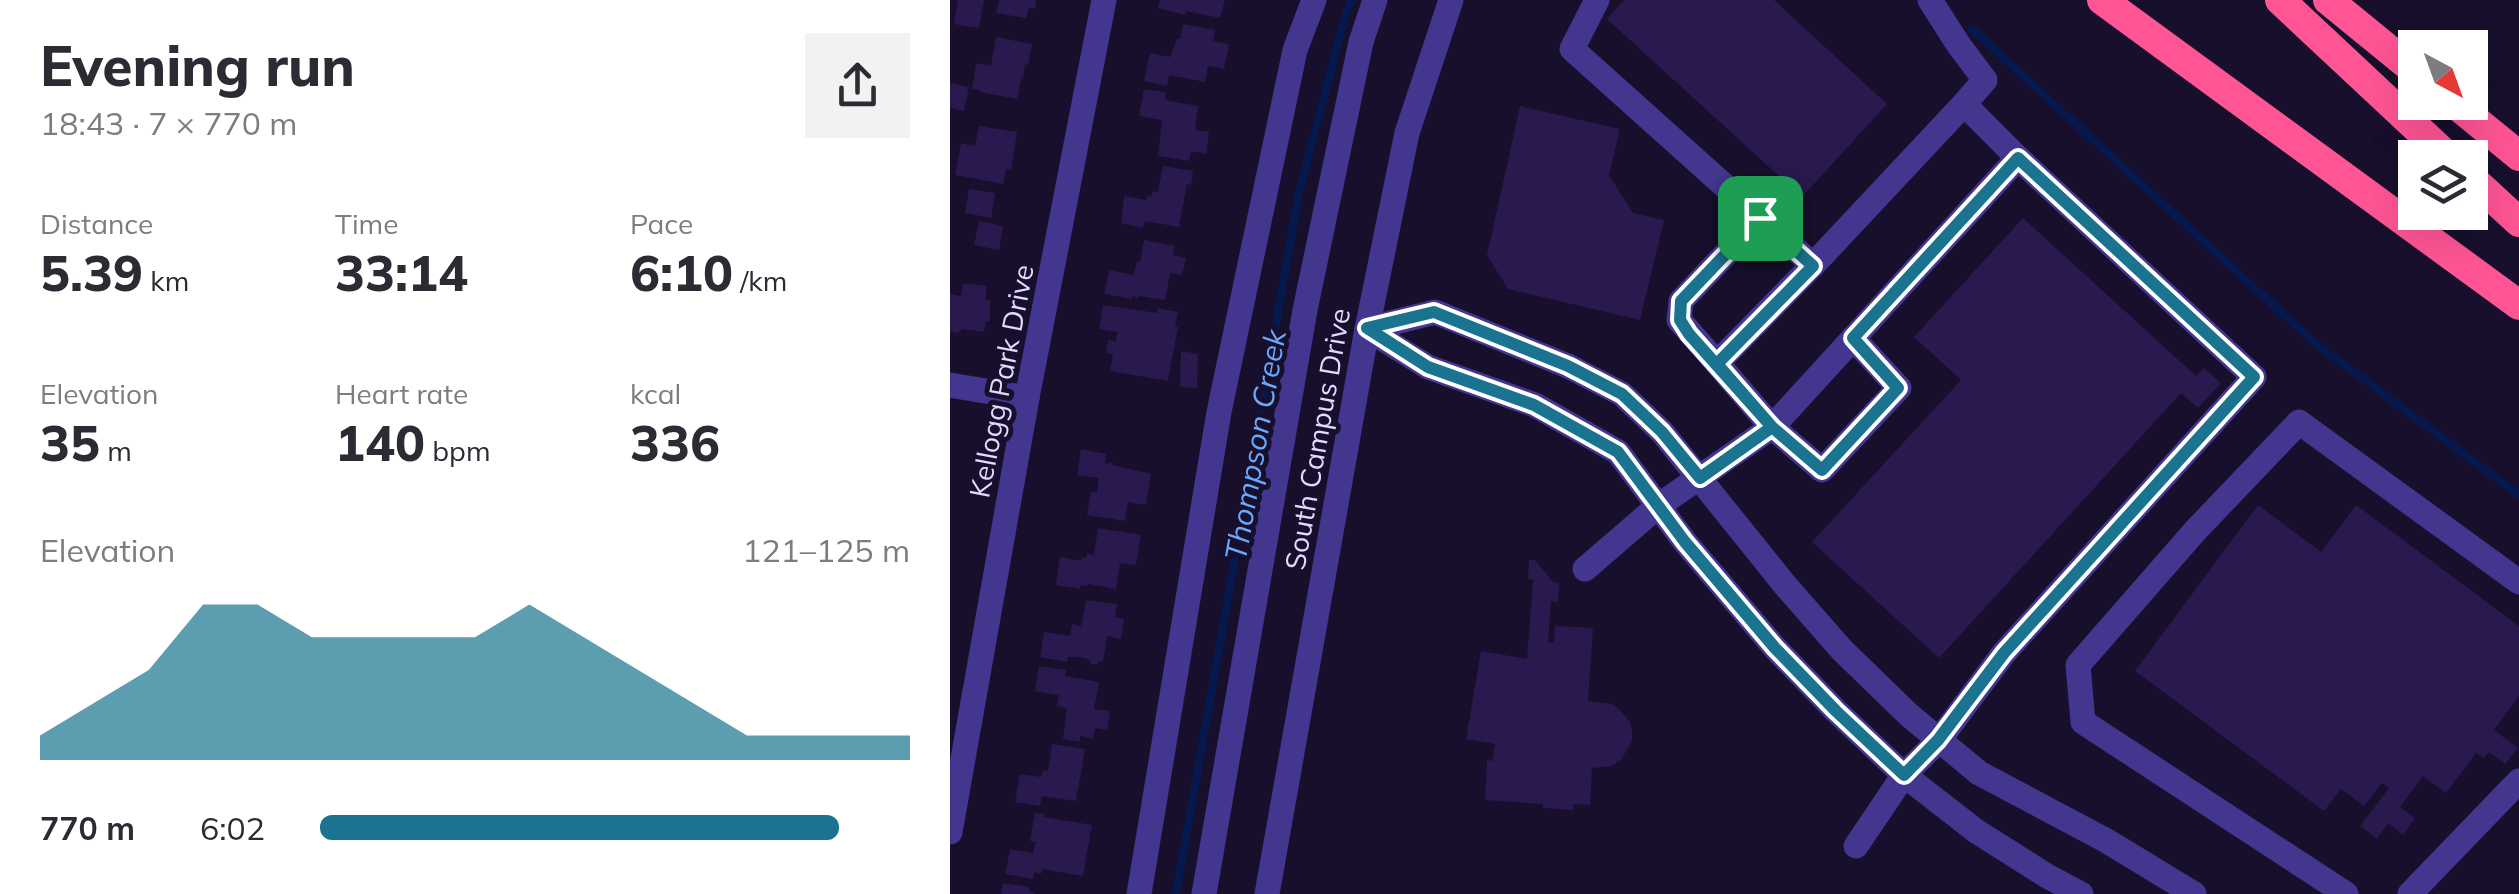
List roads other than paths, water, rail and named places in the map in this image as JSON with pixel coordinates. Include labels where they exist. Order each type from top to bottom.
[{"type":"highway","points":[[2102,0],[2519,305]]},
{"type":"highway","points":[[2280,0],[2430,140]]},
{"type":"highway","points":[[2328,0],[2398,58]]},
{"type":"highway","points":[[2475,120],[2519,156]]},
{"type":"highway","points":[[2488,194],[2519,222]]},
{"type":"street","name":"Kellogg Park Drive","points":[[950,832],[1027,398],[1104,0]]},
{"type":"street","points":[[1139,894],[1219,412],[1295,50],[1314,0]]},
{"type":"street","points":[[1204,894],[1305,310],[1356,62],[1375,0]]},
{"type":"street","name":"South Campus Drive","points":[[1267,894],[1367,328],[1408,134],[1451,0]]},
{"type":"street","points":[[1597,0],[1572,49],[1813,266]]},
{"type":"street","points":[[1717,364],[1985,80],[1930,0]]},
{"type":"street","points":[[1856,846],[1904,775],[1938,740],[2004,653],[2254,377],[1964,104]]},
{"type":"street","points":[[1584,569],[1658,506],[1772,427],[2018,158]]},
{"type":"street","points":[[1760,218],[1681,301],[1680,320],[1772,427],[1822,470],[1898,388],[1853,338]]},
{"type":"street","points":[[1367,328],[1434,312],[1568,366],[1622,394],[1662,432],[1784,586],[1909,715],[1979,773],[2107,841],[2194,894]]},
{"type":"street","points":[[1367,328],[1428,367],[1534,405],[1618,452],[1685,542],[1775,648],[1836,711],[1904,775],[2042,885],[2081,894]]},
{"type":"street","points":[[950,385],[1027,398]]},
{"type":"street","points":[[2346,894],[2083,722],[2078,664],[2195,531],[2299,422],[2519,582]]},
{"type":"street","points":[[2410,894],[2519,781]]},
{"type":"waterway","name":"Thompson Creek","points":[[1176,894],[1298,198],[1351,0]]},
{"type":"waterway","points":[[1972,29],[2316,344],[2519,495]]}]
